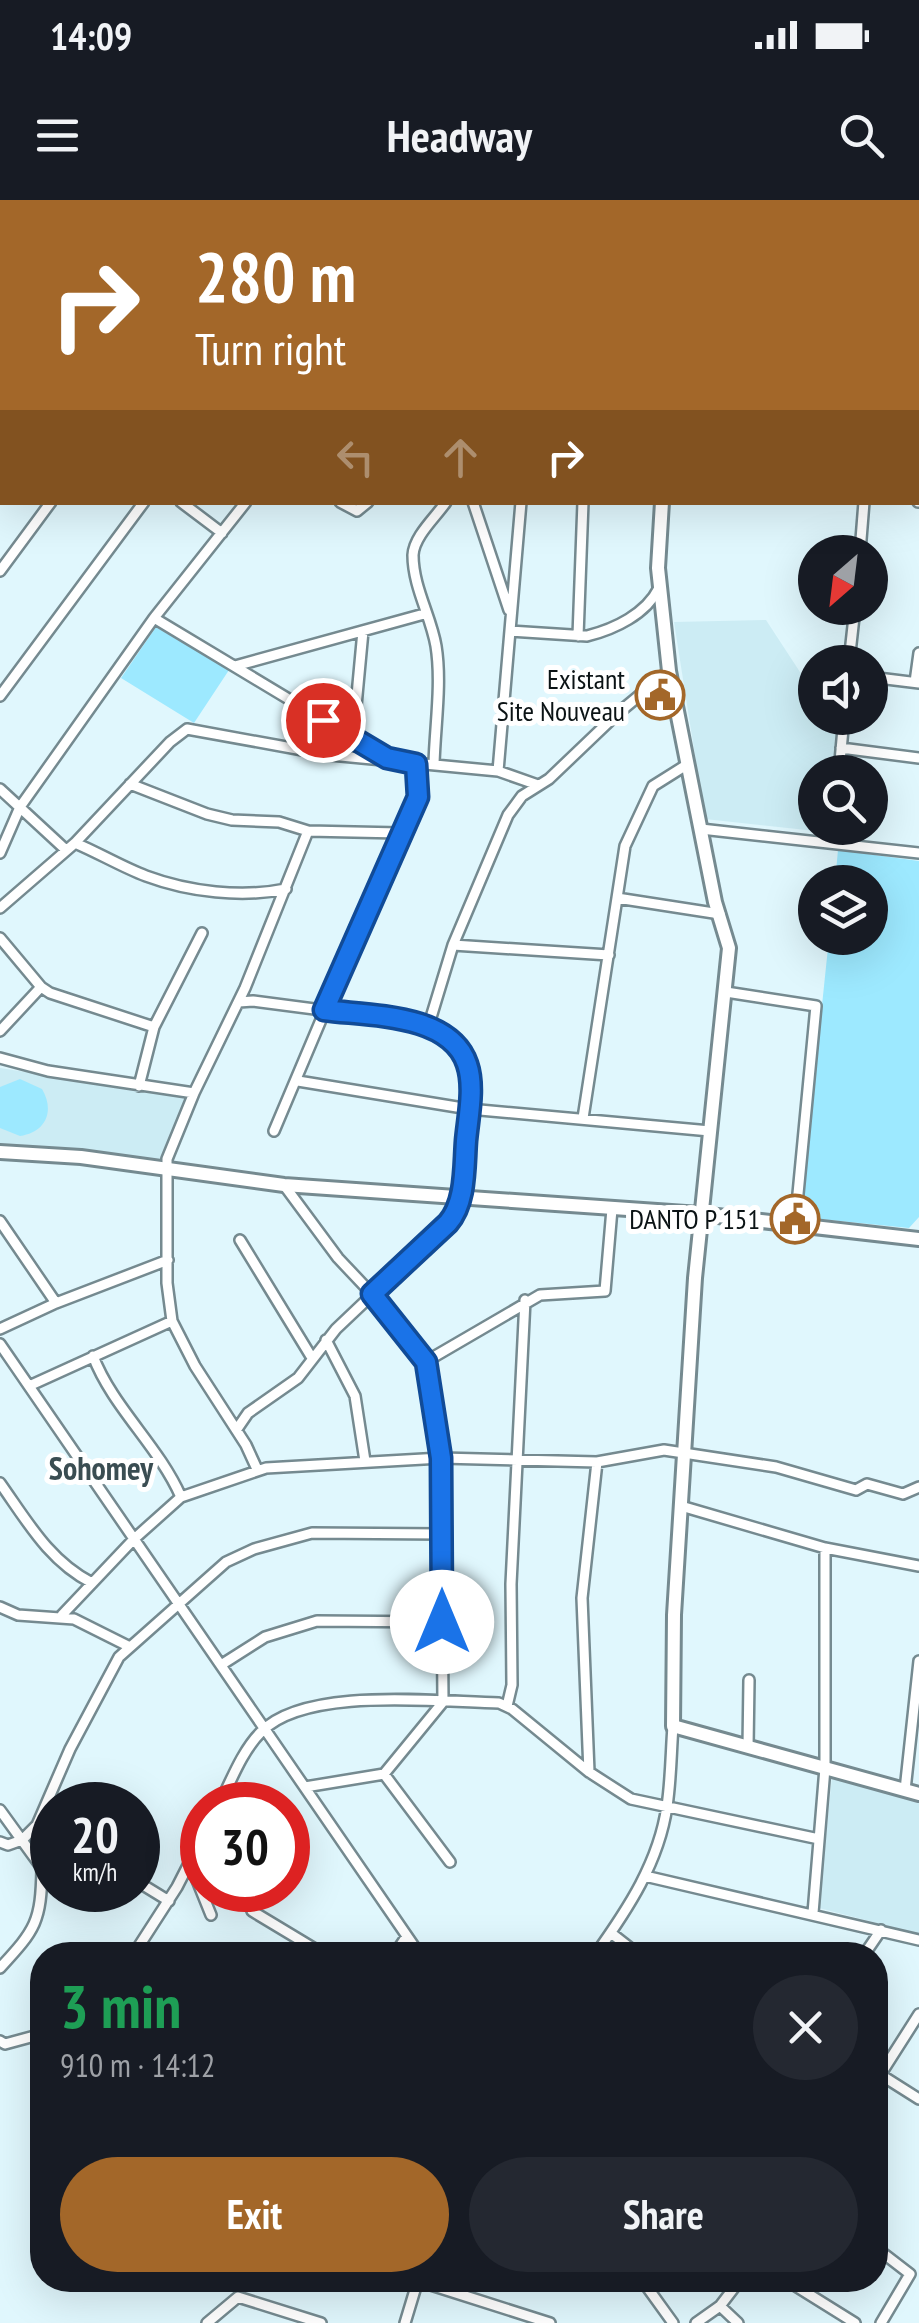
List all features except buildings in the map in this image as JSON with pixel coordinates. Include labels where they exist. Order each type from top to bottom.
[{"type":"street","points":[[0,571],[49,505]]},
{"type":"street","points":[[0,696],[142,505]]},
{"type":"street","points":[[185,505],[222,533]]},
{"type":"street","points":[[0,853],[20,807],[154,618],[244,505]]},
{"type":"street","points":[[434,764],[437,653],[433,631],[424,614],[413,554],[418,540],[444,505]]},
{"type":"street","points":[[474,505],[511,617]]},
{"type":"street","points":[[498,771],[521,505]]},
{"type":"street","points":[[578,636],[583,505]]},
{"type":"street","points":[[604,1942],[645,1876],[667,1806],[680,1506],[700,1214],[729,948],[715,902],[670,671],[660,586],[662,505]]},
{"type":"street","points":[[861,535],[864,505]]},
{"type":"street","points":[[510,630],[578,636],[599,633],[649,606],[660,586]]},
{"type":"street","points":[[234,666],[424,614]]},
{"type":"street","points":[[154,618],[387,758]]},
{"type":"street","points":[[353,738],[364,631]]},
{"type":"street","points":[[888,679],[917,683],[919,654]]},
{"type":"street","points":[[429,1024],[453,946],[508,815],[522,796],[670,671]]},
{"type":"street","points":[[0,908],[71,846],[187,729],[330,755],[498,771],[538,786]]},
{"type":"street","points":[[840,755],[842,735]]},
{"type":"street","points":[[841,748],[919,758]]},
{"type":"street","points":[[274,1131],[400,833],[415,809],[416,764]]},
{"type":"street","points":[[583,1118],[625,846],[652,786],[688,764]]},
{"type":"street","points":[[130,784],[232,820],[279,822],[308,831],[400,833]]},
{"type":"street","points":[[0,788],[71,846],[144,875],[224,892],[286,889]]},
{"type":"street","points":[[701,829],[798,839]]},
{"type":"street","points":[[257,1469],[172,1320],[168,1300],[168,1152],[239,1002],[308,831]]},
{"type":"street","points":[[849,845],[919,853]]},
{"type":"street","points":[[268,892],[280,904]]},
{"type":"street","points":[[617,898],[720,914]]},
{"type":"street","points":[[139,1086],[154,1027],[202,933]]},
{"type":"street","points":[[0,938],[40,988],[154,1027]]},
{"type":"street","points":[[453,946],[609,955]]},
{"type":"street","points":[[0,1031],[40,988]]},
{"type":"street","points":[[245,988],[253,1001]]},
{"type":"street","points":[[726,992],[816,1006],[796,1225]]},
{"type":"street","points":[[237,1429],[248,1413],[291,1385],[326,1340],[448,1223],[461,1197],[469,1109],[468,1066],[451,1041],[429,1024],[239,1002]]},
{"type":"street","points":[[0,1058],[48,1071],[194,1093]]},
{"type":"street","points":[[298,1081],[469,1109],[710,1131]]},
{"type":"street","points":[[0,1152],[80,1157],[284,1186],[700,1214],[919,1238]]},
{"type":"street","points":[[284,1186],[338,1258],[426,1362],[441,1458],[443,1702],[384,1774],[310,1787]]},
{"type":"street","points":[[426,1362],[525,1300],[552,1292],[606,1292],[612,1208]]},
{"type":"street","points":[[0,1221],[56,1303]]},
{"type":"street","points":[[240,1240],[312,1358]]},
{"type":"street","points":[[0,1329],[168,1260]]},
{"type":"street","points":[[506,1706],[512,1685],[515,1458],[525,1300]]},
{"type":"street","points":[[29,1386],[172,1320]]},
{"type":"street","points":[[326,1340],[356,1396],[365,1461]]},
{"type":"street","points":[[0,1344],[301,1782]]},
{"type":"street","points":[[93,1356],[110,1391],[160,1456],[182,1496]]},
{"type":"street","points":[[226,1413],[248,1413]]},
{"type":"street","points":[[62,1615],[134,1539],[182,1496],[257,1469],[441,1458],[597,1462],[664,1450],[776,1467],[856,1490],[867,1484],[902,1494],[919,1488]]},
{"type":"street","points":[[589,1772],[582,1598],[597,1462]]},
{"type":"street","points":[[0,1483],[62,1566],[92,1583]]},
{"type":"street","points":[[680,1506],[825,1548],[919,1566]]},
{"type":"street","points":[[0,1842],[22,1840],[36,1825],[118,1657],[178,1602],[238,1555],[312,1533],[442,1534]]},
{"type":"street","points":[[813,1913],[824,1768],[825,1548]]},
{"type":"street","points":[[0,1607],[18,1615],[62,1615],[102,1630],[128,1646]]},
{"type":"street","points":[[221,1665],[265,1637],[318,1622],[442,1622]]},
{"type":"street","points":[[672,1726],[912,1792],[919,1662]]},
{"type":"street","points":[[748,1747],[749,1680]]},
{"type":"street","points":[[231,1782],[264,1728],[308,1707],[330,1702],[506,1706],[589,1772],[631,1798],[819,1840]]},
{"type":"street","points":[[384,1774],[450,1862]]},
{"type":"street","points":[[310,1795],[411,1942]]},
{"type":"street","points":[[0,1810],[30,1851]]},
{"type":"street","points":[[645,1876],[919,1940]]},
{"type":"street","points":[[145,1942],[180,1880]]},
{"type":"street","points":[[160,1896],[168,1901]]},
{"type":"street","points":[[0,1968],[22,1948],[41,1912]]},
{"type":"street","points":[[254,1912],[303,1942]]},
{"type":"street","points":[[872,1942],[880,1930]]},
{"type":"street","points":[[611,1932],[624,1942]]},
{"type":"street","points":[[403,1942],[407,1936]]},
{"type":"street","points":[[888,2063],[919,2014]]},
{"type":"street","points":[[0,2042],[30,2037]]},
{"type":"street","points":[[888,2084],[919,2098]]},
{"type":"street","points":[[888,2258],[910,2274]]},
{"type":"street","points":[[881,2323],[919,2263]]},
{"type":"street","points":[[405,2323],[414,2292]]},
{"type":"street","points":[[453,2292],[550,2323]]},
{"type":"street","points":[[651,2292],[673,2323]]},
{"type":"street","points":[[696,2323],[720,2306],[731,2292]]},
{"type":"street","points":[[805,2292],[855,2323]]},
{"type":"street","points":[[207,2323],[238,2298],[321,2323]]},
{"type":"street","points":[[720,2306],[738,2323]]},
{"type":"street","points":[[497,2323],[502,2308]]},
{"type":"shaded area","points":[[766,620],[798,669],[798,735],[836,735],[834,755],[798,755],[798,829],[705,819],[674,622]]},
{"type":"shaded area","points":[[156,627],[229,670],[194,723],[121,678]]},
{"type":"shaded area","points":[[838,850],[919,861],[919,1217],[909,1228],[800,1217],[827,955],[888,955],[888,865],[837,865]]},
{"type":"shaded area","points":[[0,1068],[186,1097],[159,1161],[0,1146]]},
{"type":"shaded area","points":[[20,1079],[42,1089],[48,1112],[42,1125],[20,1136],[0,1128],[0,1087]]},
{"type":"shaded area","points":[[832,1776],[919,1799],[919,1934],[819,1908]]},
{"type":"place","name":"Existant Site Nouveau","points":[[660,695]]},
{"type":"place","name":"DANTO P 151","points":[[795,1219]]},
{"type":"district","name":"Sohomey","points":[[101,1469]]},
{"type":"route","points":[[323,720],[387,758],[416,764],[418,797],[324,1010],[429,1024],[462,1052],[469,1072],[461,1197],[453,1218],[372,1294],[426,1362],[441,1458],[442,1622]]}]
